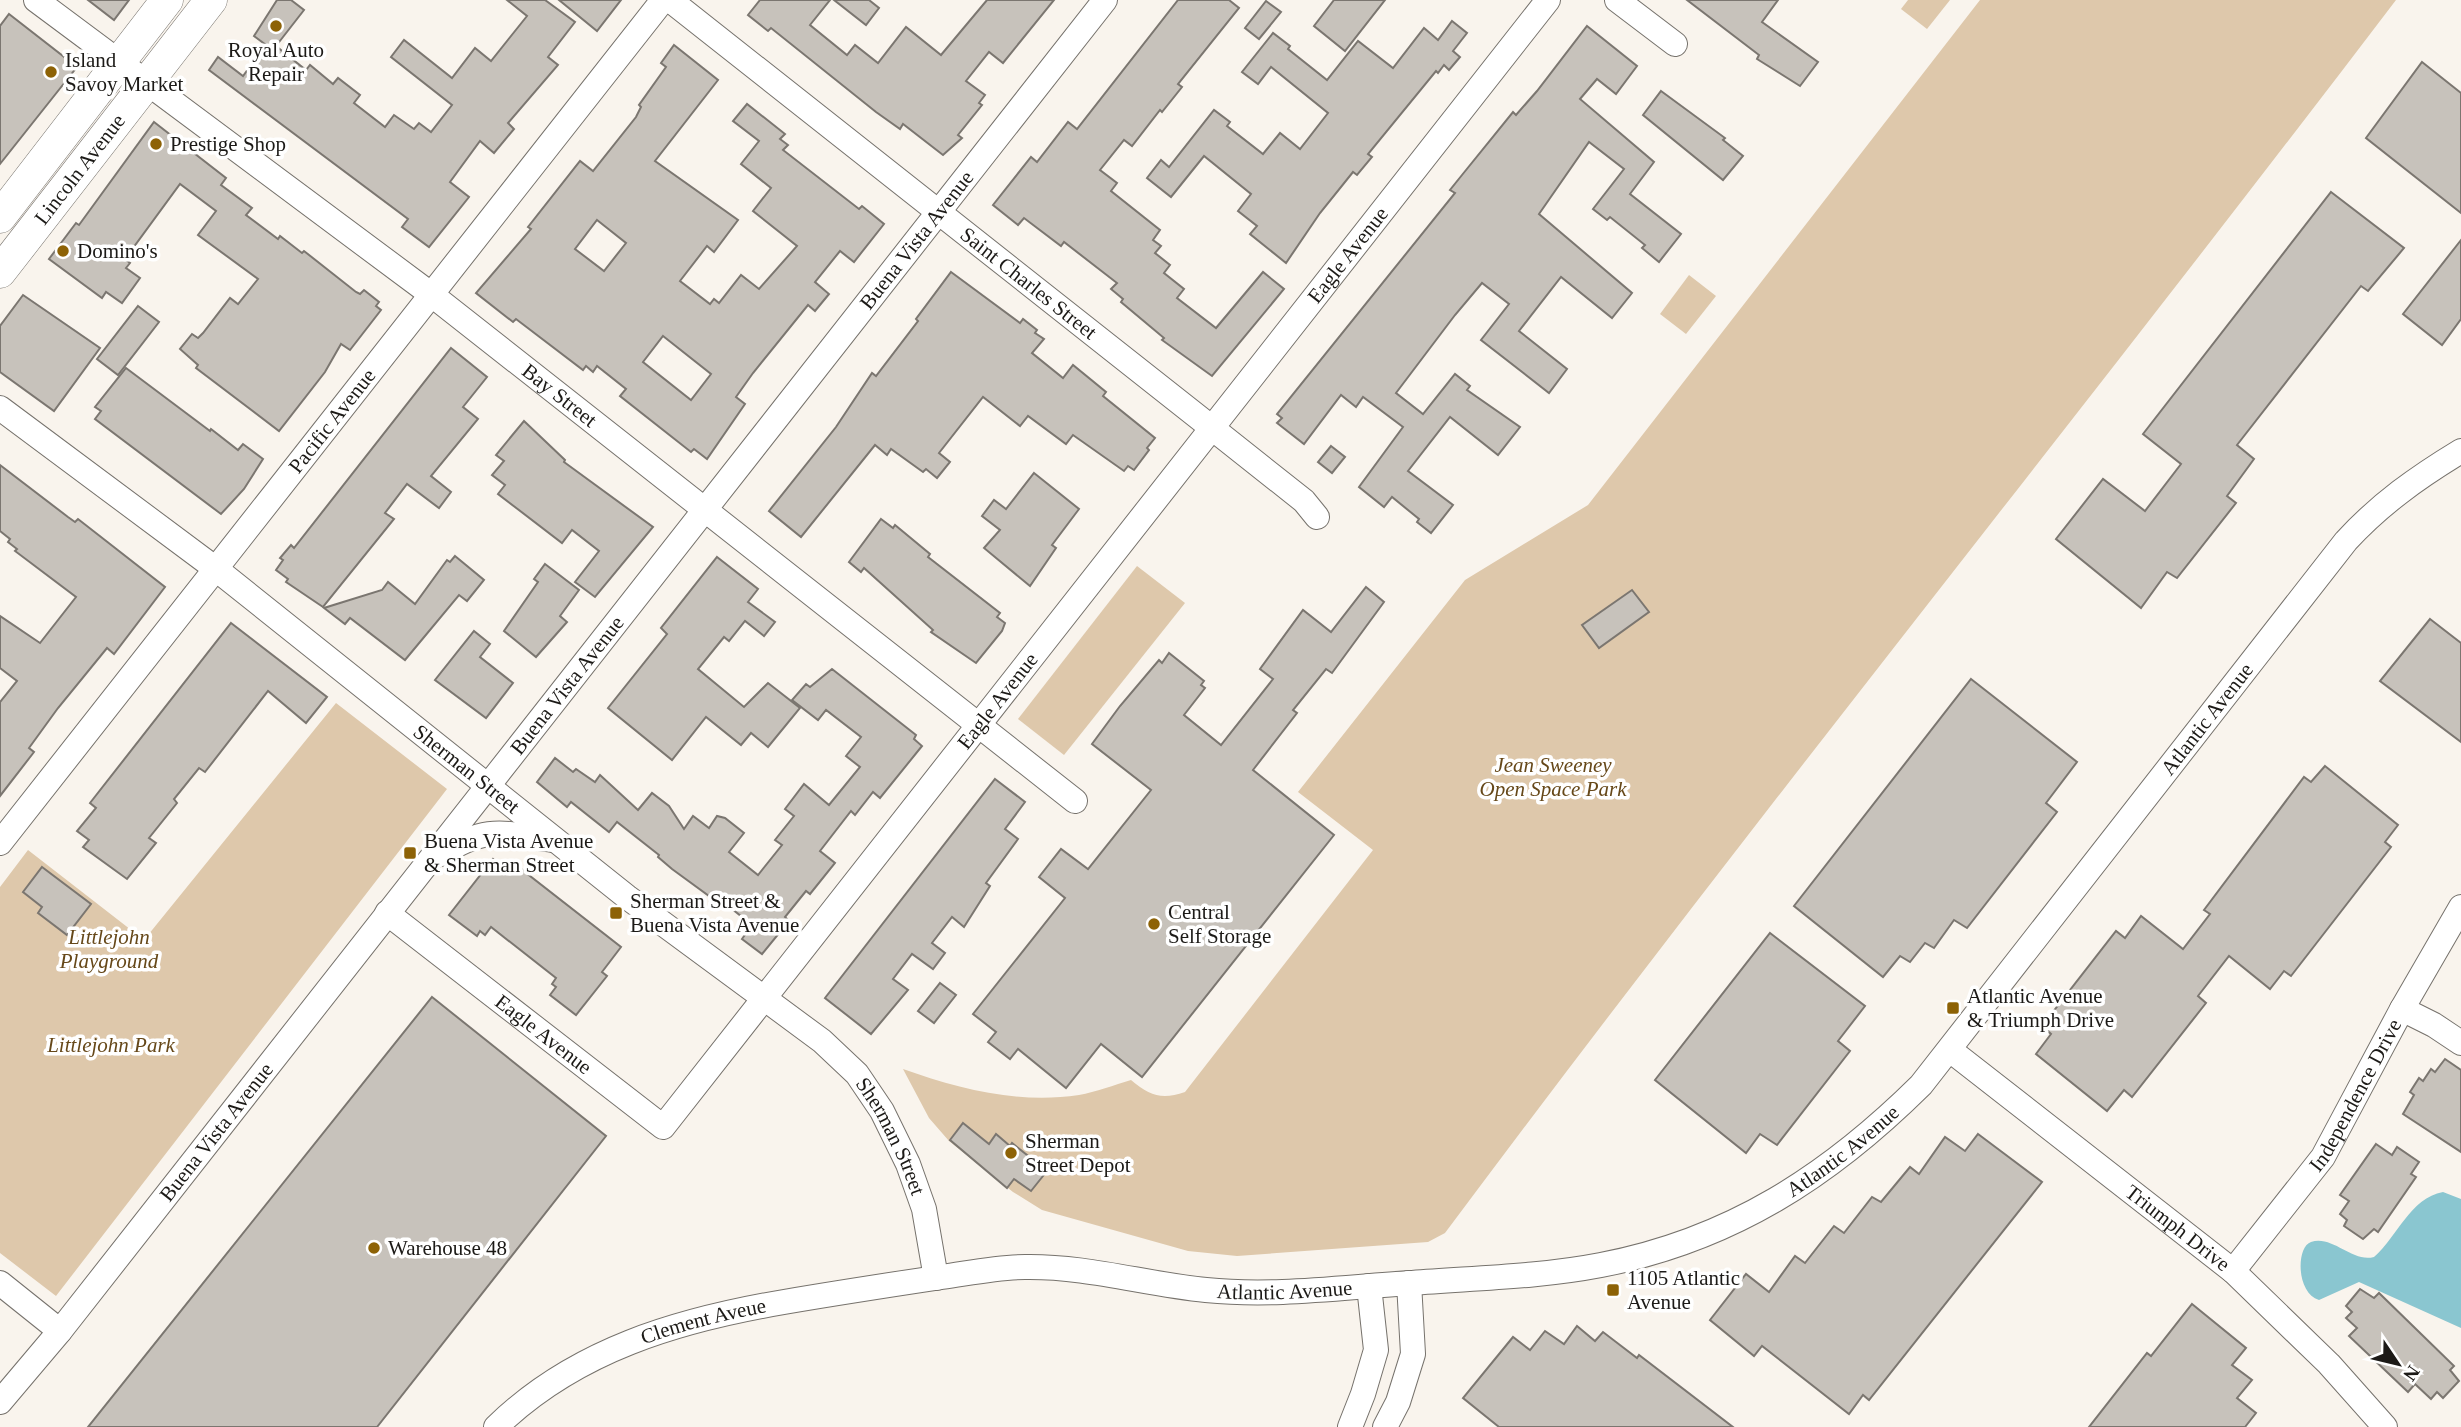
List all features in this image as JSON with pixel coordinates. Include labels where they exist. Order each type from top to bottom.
[{"type":"main road","name":"Lincoln Avenue","points":[[0,217],[167,0]]},
{"type":"main road","name":"Lincoln Avenue","points":[[0,272],[211,0]]},
{"type":"street","name":"Bay Street","points":[[36,0],[432,295],[1075,801]]},
{"type":"street","name":"Pacific Avenue","points":[[0,841],[663,0]]},
{"type":"street","name":"Saint Charles Street","points":[[670,0],[1304,501],[1317,516]]},
{"type":"street","name":"Buena Vista Avenue","points":[[0,1402],[60,1331],[1105,0]]},
{"type":"street","name":"Eagle Avenue","points":[[387,913],[663,1127],[763,996],[1548,0]]},
{"type":"street","points":[[1617,0],[1675,44]]},
{"type":"street","name":"Sherman Street","points":[[0,408],[216,569],[554,840],[822,1041],[857,1074],[882,1111],[908,1164],[923,1209],[936,1278]]},
{"type":"street","name":"Atlantic Avenue","points":[[936,1278],[1022,1267],[1072,1268],[1228,1292],[1290,1292],[1520,1276],[1598,1266],[1672,1247],[1758,1210],[1818,1175],[1887,1119],[1950,1051],[2346,541],[2371,514],[2400,490],[2461,452]]},
{"type":"street","points":[[429,862],[466,838],[490,832],[554,840]]},
{"type":"street","name":"Independence Drive","points":[[2233,1271],[2323,1157],[2402,1009],[2461,907]]},
{"type":"street","points":[[2402,1009],[2434,1025],[2461,1043]]},
{"type":"street","name":"Triumph Drive","points":[[1950,1051],[2233,1271],[2329,1364],[2385,1427]]},
{"type":"street","name":"Clement Aveue","points":[[496,1427],[558,1376],[611,1349],[669,1326],[738,1310],[936,1278]]},
{"type":"street","points":[[0,1283],[60,1331]]},
{"type":"street","points":[[1385,1427],[1398,1402],[1413,1354],[1409,1283]]},
{"type":"street","points":[[1349,1427],[1363,1394],[1376,1350],[1369,1286]]},
{"type":"green space","points":[[1908,0],[1950,0],[1927,29],[1901,9]]},
{"type":"green space","name":"Jean Sweeney Open Space Park","points":[[1980,0],[2396,0],[1680,923],[1445,1233],[1428,1242],[1237,1256],[1188,1251],[1042,1210],[1013,1192],[949,1141],[929,1118],[903,1069],[989,1093],[1034,1098],[1079,1095],[1131,1080],[1156,1095],[1170,1096],[1185,1092],[1373,850],[1298,792],[1465,580],[1588,505]]},
{"type":"green space","points":[[1689,275],[1716,296],[1686,334],[1660,314]]},
{"type":"green space","points":[[1137,566],[1185,603],[1064,755],[1018,719]]},
{"type":"green space","name":"Littlejohn Park","points":[[336,703],[447,789],[56,1296],[0,1253],[0,887],[28,850],[144,940]]},
{"type":"water","points":[[2443,1192],[2461,1199],[2461,1328],[2359,1282],[2319,1300],[2311,1296],[2302,1280],[2301,1261],[2306,1246],[2311,1242],[2327,1242],[2358,1256],[2374,1257],[2413,1210],[2432,1196]]},
{"type":"building","points":[[88,0],[129,0],[114,20]]},
{"type":"building","points":[[277,0],[291,0],[304,10],[276,46],[306,70],[310,65],[333,84],[338,78],[360,95],[354,103],[385,127],[394,115],[414,129],[419,123],[431,132],[452,105],[391,57],[404,40],[452,78],[475,48],[491,61],[527,16],[507,0],[545,0],[575,22],[548,57],[558,65],[508,123],[514,129],[494,153],[480,141],[450,182],[469,197],[429,247],[402,227],[408,219],[209,70],[218,57],[243,76],[266,45],[254,36]]},
{"type":"building","points":[[559,0],[621,0],[597,31]]},
{"type":"building","points":[[760,0],[830,0],[810,25],[847,55],[855,45],[878,63],[906,27],[941,55],[987,0],[1054,0],[1003,63],[989,52],[966,81],[985,95],[979,103],[982,105],[958,135],[962,138],[943,155],[903,124],[900,129],[876,112],[771,28],[768,31],[748,15]]},
{"type":"building","points":[[834,0],[869,0],[879,8],[866,25]]},
{"type":"building","points":[[1178,0],[1229,0],[1239,8],[1178,84],[1182,87],[1162,112],[1160,110],[1132,146],[1124,140],[1100,170],[1117,183],[1111,191],[1160,230],[1153,240],[1161,246],[1155,253],[1170,265],[1164,273],[1184,289],[1177,298],[1216,328],[1263,272],[1284,289],[1212,376],[1162,340],[1164,338],[1121,302],[1123,299],[1111,289],[1117,283],[1064,242],[1061,246],[1024,218],[1018,225],[993,205],[1031,157],[1037,162],[1068,122],[1077,129]]},
{"type":"building","points":[[1334,0],[1385,0],[1345,51],[1314,26]]},
{"type":"building","points":[[1687,0],[1778,0],[1762,22],[1818,62],[1800,86],[1757,59],[1759,55]]},
{"type":"building","points":[[1266,1],[1281,12],[1259,39],[1245,28]]},
{"type":"building","points":[[9,14],[77,67],[0,164],[0,26]]},
{"type":"building","points":[[1452,21],[1467,33],[1453,51],[1460,57],[1449,70],[1444,65],[1438,73],[1436,71],[1368,154],[1372,157],[1357,175],[1353,172],[1320,213],[1286,263],[1250,234],[1257,226],[1238,211],[1251,194],[1204,156],[1171,197],[1147,178],[1161,160],[1169,167],[1214,110],[1230,122],[1227,126],[1263,154],[1280,133],[1300,149],[1328,113],[1271,67],[1258,84],[1242,72],[1273,33],[1290,46],[1288,49],[1327,80],[1358,41],[1393,68],[1424,28],[1438,40]]},
{"type":"building","points":[[1587,26],[1637,66],[1616,94],[1597,79],[1580,99],[1654,162],[1630,194],[1681,234],[1659,262],[1642,248],[1645,245],[1610,217],[1607,220],[1593,209],[1624,169],[1589,142],[1539,214],[1632,293],[1612,318],[1561,277],[1519,331],[1567,369],[1549,393],[1481,340],[1509,304],[1482,283],[1455,315],[1396,393],[1423,414],[1455,374],[1470,386],[1467,390],[1520,427],[1498,455],[1450,417],[1408,471],[1453,505],[1431,533],[1417,522],[1419,519],[1392,497],[1384,507],[1359,487],[1403,427],[1363,397],[1356,407],[1341,395],[1304,444],[1277,423],[1282,418],[1277,414],[1455,193],[1450,190],[1513,112],[1516,115],[1537,91]]},
{"type":"building","points":[[674,45],[718,80],[655,161],[738,220],[714,252],[707,246],[680,281],[710,304],[714,299],[719,303],[741,275],[759,289],[797,246],[753,211],[771,188],[741,164],[759,141],[733,121],[747,104],[785,134],[780,139],[788,145],[783,150],[859,209],[862,206],[884,224],[854,262],[840,251],[815,282],[829,294],[815,311],[808,305],[753,373],[736,397],[745,404],[707,459],[694,449],[691,452],[620,396],[626,389],[597,366],[593,372],[586,366],[583,370],[516,319],[513,322],[476,293],[531,229],[528,227],[580,161],[593,171],[636,117],[641,107],[639,105],[666,67],[661,63]],"holes":[[[597,220],[626,243],[604,271],[575,249]],[[663,336],[711,374],[691,400],[643,362]]]},
{"type":"building","points":[[2422,62],[2461,93],[2461,213],[2366,138]]},
{"type":"building","points":[[1661,91],[1725,138],[1723,140],[1743,156],[1723,180],[1643,115]]},
{"type":"building","points":[[154,122],[226,178],[221,185],[252,208],[246,215],[278,239],[280,236],[302,253],[304,251],[356,292],[360,294],[364,290],[379,302],[376,306],[381,310],[350,350],[341,344],[325,372],[279,431],[196,368],[198,365],[180,349],[192,334],[198,338],[203,333],[230,298],[238,304],[258,279],[198,235],[216,211],[180,184],[125,259],[130,263],[126,268],[140,278],[122,303],[106,292],[102,298],[49,259],[76,223],[79,225]]},
{"type":"building","points":[[2331,192],[2404,248],[2368,291],[2361,286],[2237,445],[2254,459],[2227,496],[2236,503],[2177,578],[2167,572],[2141,608],[2056,539],[2103,479],[2145,511],[2181,464],[2143,434]]},
{"type":"building","points":[[2461,240],[2461,319],[2442,345],[2403,314]]},
{"type":"building","points":[[951,272],[1020,323],[1023,319],[1037,330],[1035,333],[1044,339],[1032,353],[1063,378],[1073,365],[1106,392],[1103,396],[1155,438],[1147,448],[1149,450],[1134,470],[1128,466],[1124,471],[1073,435],[1066,444],[1028,416],[1020,426],[983,397],[939,453],[950,462],[937,478],[926,469],[923,472],[891,449],[887,455],[875,445],[801,537],[769,511],[836,427],[872,373],[876,376],[918,321],[916,319]]},
{"type":"building","points":[[23,295],[100,348],[54,411],[0,372],[0,326]]},
{"type":"building","points":[[138,306],[159,322],[118,375],[97,359]]},
{"type":"building","points":[[451,348],[487,377],[463,407],[478,419],[431,476],[451,492],[439,508],[407,484],[385,513],[394,519],[323,607],[286,582],[288,579],[276,570],[283,560],[280,558],[291,545],[294,548]]},
{"type":"building","points":[[126,368],[238,450],[243,444],[263,459],[244,489],[221,514],[95,419],[101,411],[95,407]]},
{"type":"building","points":[[524,421],[565,460],[564,462],[653,527],[595,597],[575,582],[599,551],[572,530],[562,543],[498,494],[505,485],[492,475],[504,461],[496,455]]},
{"type":"building","points":[[1331,446],[1345,457],[1332,473],[1318,462]]},
{"type":"building","points":[[0,465],[75,522],[78,519],[165,587],[114,654],[107,648],[58,708],[29,748],[34,752],[0,796],[0,702],[17,681],[0,668],[0,616],[40,643],[76,597],[15,551],[17,549],[8,542],[10,539],[0,531]]},
{"type":"building","points":[[1034,473],[1079,509],[1052,545],[1056,548],[1030,586],[984,548],[1000,530],[982,516],[994,500],[1006,509]]},
{"type":"building","points":[[881,519],[893,528],[895,525],[930,554],[928,557],[1000,613],[997,617],[1005,623],[1002,631],[976,663],[931,632],[933,630],[864,568],[861,572],[849,562]]},
{"type":"building","points":[[455,556],[484,580],[467,601],[459,595],[405,660],[350,618],[345,624],[324,608],[382,590],[388,582],[415,604],[447,560],[450,562]]},
{"type":"building","points":[[717,557],[758,589],[748,602],[775,622],[764,636],[745,621],[729,641],[724,637],[698,669],[744,707],[768,683],[800,708],[768,747],[751,733],[741,745],[706,717],[672,760],[608,708],[667,634],[661,628]]},
{"type":"building","points":[[545,564],[579,590],[560,616],[567,622],[536,657],[504,631],[538,582],[534,579]]},
{"type":"building","name":"Central Self Storage","points":[[1366,587],[1384,602],[1332,673],[1326,669],[1293,710],[1297,713],[1253,770],[1334,835],[1142,1077],[1101,1044],[1066,1088],[1018,1049],[1010,1059],[988,1042],[996,1032],[973,1014],[1065,898],[1039,877],[1061,849],[1088,869],[1151,790],[1092,744],[1120,706],[1159,660],[1162,663],[1169,653],[1204,681],[1201,685],[1205,688],[1184,715],[1221,745],[1273,679],[1260,669],[1303,610],[1331,632]]},
{"type":"building","points":[[1632,590],[1649,612],[1599,648],[1582,625]]},
{"type":"building","points":[[2430,619],[2461,643],[2461,742],[2380,681]]},
{"type":"building","points":[[231,623],[327,697],[306,723],[268,691],[205,772],[199,768],[174,799],[177,803],[149,838],[156,843],[127,879],[83,847],[89,840],[77,831],[96,808],[90,803]]},
{"type":"building","points":[[474,631],[490,644],[480,657],[513,683],[486,718],[435,680]]},
{"type":"building","points":[[832,669],[916,735],[914,739],[922,746],[880,798],[873,792],[855,815],[851,811],[820,851],[835,863],[810,894],[806,891],[785,917],[789,921],[762,954],[742,939],[752,925],[722,901],[720,904],[672,869],[659,855],[617,822],[609,832],[571,802],[567,807],[537,782],[555,758],[573,772],[576,769],[595,782],[600,775],[638,810],[652,793],[669,806],[684,829],[693,816],[709,828],[717,816],[725,818],[744,833],[729,852],[758,875],[782,845],[775,840],[794,816],[785,809],[804,784],[829,805],[860,767],[846,756],[861,737],[826,710],[818,720],[792,700],[806,684],[810,687]]},
{"type":"building","points":[[1971,679],[2077,762],[2046,803],[2057,812],[1967,928],[1954,920],[1934,948],[1925,943],[1910,962],[1900,956],[1883,977],[1794,906]]},
{"type":"building","points":[[2325,766],[2398,825],[2385,842],[2391,847],[2291,976],[2284,971],[2270,989],[2229,956],[2198,996],[2206,1003],[2132,1097],[2124,1090],[2107,1111],[2036,1054],[2051,1034],[2042,1026],[2116,931],[2125,938],[2141,916],[2183,949],[2210,914],[2204,910],[2304,777],[2311,782]]},
{"type":"building","points":[[995,779],[1025,802],[1005,829],[1018,839],[986,883],[990,886],[964,927],[952,917],[932,943],[945,953],[933,969],[912,954],[893,979],[908,990],[871,1034],[825,998]]},
{"type":"building","points":[[493,859],[506,870],[512,862],[621,947],[602,972],[607,976],[576,1015],[550,995],[556,987],[552,984],[556,978],[491,927],[485,935],[480,931],[477,936],[449,915]]},
{"type":"building","points":[[42,867],[91,904],[67,935],[38,913],[42,907],[23,892]]},
{"type":"building","points":[[1770,933],[1865,1006],[1838,1041],[1850,1051],[1777,1145],[1760,1134],[1746,1153],[1655,1080]]},
{"type":"building","points":[[940,983],[956,995],[934,1023],[918,1011]]},
{"type":"building","name":"Warehouse 48","points":[[432,997],[606,1136],[377,1427],[88,1427]]},
{"type":"building","points":[[2445,1059],[2461,1070],[2461,1152],[2403,1114],[2414,1095],[2410,1092],[2419,1078],[2423,1081],[2431,1069],[2435,1072]]},
{"type":"building","name":"Sherman Street Depot","points":[[963,1123],[989,1144],[996,1134],[1010,1146],[1012,1143],[1047,1171],[1031,1191],[1014,1179],[1007,1188],[950,1140]]},
{"type":"building","points":[[1978,1134],[2042,1182],[1869,1400],[1863,1395],[1849,1414],[1762,1346],[1754,1356],[1710,1320],[1746,1274],[1769,1292],[1795,1256],[1805,1263],[1834,1226],[1844,1233],[1872,1197],[1881,1202],[1910,1167],[1919,1174],[1945,1137],[1965,1151]]},
{"type":"building","points":[[2376,1144],[2392,1155],[2397,1147],[2419,1162],[2411,1174],[2416,1177],[2378,1232],[2374,1229],[2363,1239],[2344,1226],[2347,1220],[2340,1214],[2349,1201],[2340,1195]]},
{"type":"building","points":[[2360,1289],[2374,1298],[2379,1293],[2454,1366],[2450,1370],[2459,1381],[2443,1398],[2437,1392],[2431,1399],[2415,1384],[2408,1392],[2349,1336],[2357,1328],[2346,1318],[2352,1312],[2346,1306]]},
{"type":"building","points":[[2192,1304],[2246,1348],[2232,1365],[2252,1380],[2237,1398],[2256,1413],[2245,1427],[2089,1427],[2147,1353],[2151,1356]]},
{"type":"building","points":[[1577,1326],[1595,1341],[1603,1332],[1637,1358],[1639,1355],[1733,1427],[1499,1427],[1463,1398],[1513,1337],[1530,1350],[1545,1331],[1564,1344]]},
{"type":"place","name":"Royal Auto Repair","points":[[276,26]]},
{"type":"place","name":"Island Savoy Market","points":[[51,72]]},
{"type":"place","name":"Prestige Shop","points":[[156,144]]},
{"type":"place","name":"Domino's","points":[[63,251]]},
{"type":"place","name":"Buena Vista Avenue & Sherman Street","points":[[410,853]]},
{"type":"place","name":"Sherman Street & Buena Vista Avenue","points":[[616,913]]},
{"type":"place","name":"Central Self Storage","points":[[1154,924]]},
{"type":"place","name":"Atlantic Avenue & Triumph Drive","points":[[1953,1008]]},
{"type":"place","name":"Sherman Street Depot","points":[[1011,1153]]},
{"type":"place","name":"Warehouse 48","points":[[374,1248]]},
{"type":"place","name":"1105 Atlantic Avenue","points":[[1613,1290]]},
{"type":"park label","name":"Littlejohn Playground","points":[[109,949]]}]
